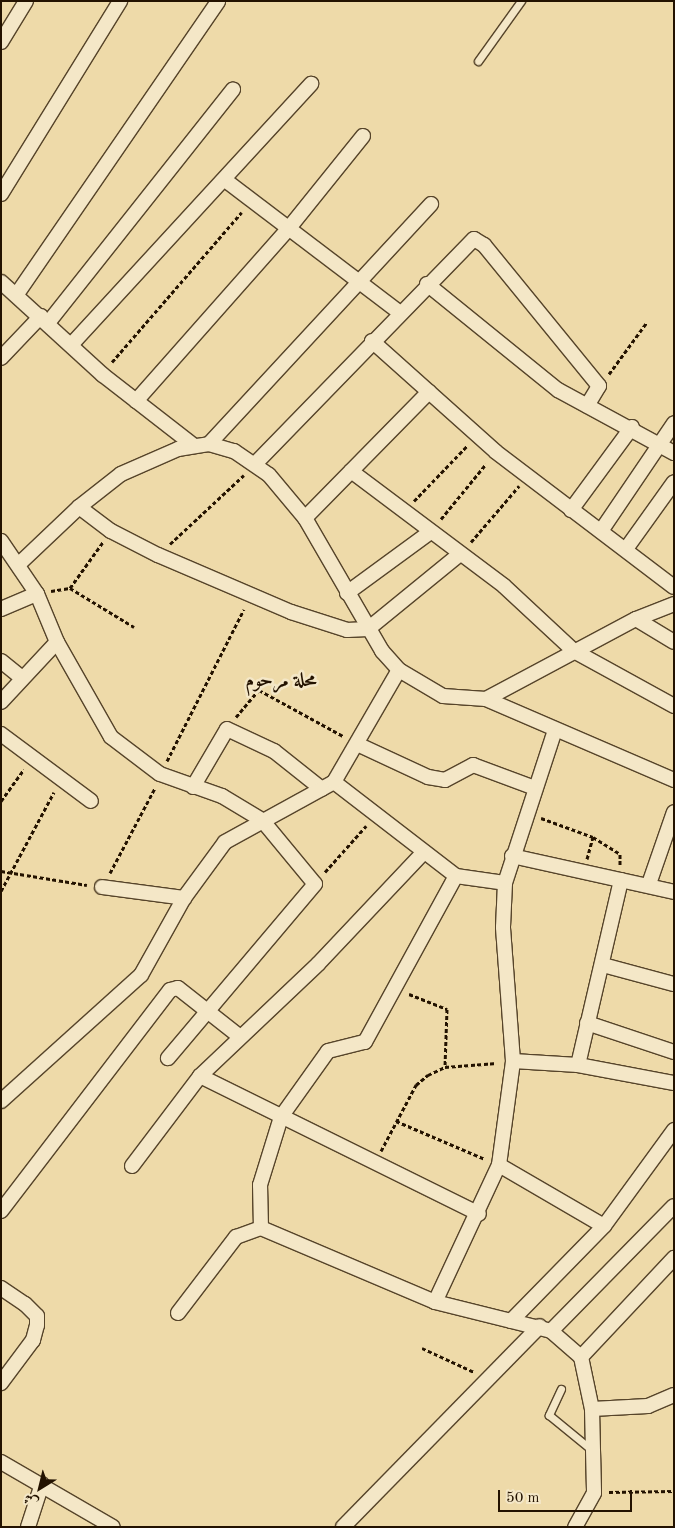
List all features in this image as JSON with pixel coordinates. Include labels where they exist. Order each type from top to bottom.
[{"type":"street","points":[[1,42],[26,1]]},
{"type":"street","points":[[1,194],[120,1]]},
{"type":"street","points":[[17,294],[218,1]]},
{"type":"street","points":[[71,345],[225,180],[310,84]]},
{"type":"street","points":[[1,358],[44,319],[234,90]]},
{"type":"street","points":[[136,400],[290,228],[363,136]]},
{"type":"street","points":[[225,180],[251,202],[290,228],[359,284],[400,313]]},
{"type":"street","points":[[209,444],[431,204]]},
{"type":"street","points":[[255,464],[372,340],[470,241],[479,240],[599,386],[586,406]]},
{"type":"street","points":[[1,282],[17,294],[103,375],[193,445]]},
{"type":"street","points":[[427,284],[558,390],[586,406],[632,427],[674,453]]},
{"type":"street","points":[[372,340],[496,452],[674,587]]},
{"type":"street","points":[[305,518],[429,392]]},
{"type":"street","points":[[601,531],[674,423]]},
{"type":"street","points":[[571,510],[632,427]]},
{"type":"street","points":[[19,564],[79,507],[134,467],[193,445],[209,444],[255,464],[305,518],[368,628],[399,670],[443,696],[486,699],[554,730],[674,780]]},
{"type":"street","points":[[351,471],[429,533],[504,586],[574,651],[674,706]]},
{"type":"street","points":[[626,549],[674,482]]},
{"type":"street","points":[[79,507],[111,531],[158,554],[251,595],[336,628],[368,628],[460,554]]},
{"type":"street","points":[[347,593],[429,533]]},
{"type":"street","points":[[1,541],[19,564],[37,594],[57,642],[111,737],[160,774],[236,803],[262,820],[315,884],[205,1011],[168,1058]]},
{"type":"street","points":[[1,609],[37,594]]},
{"type":"street","points":[[486,699],[636,619],[674,604]]},
{"type":"street","points":[[636,619],[674,642]]},
{"type":"street","points":[[1,702],[57,642]]},
{"type":"street","points":[[1,661],[22,678]]},
{"type":"street","points":[[1,1101],[141,975],[184,898],[225,842],[262,820],[328,786],[357,744],[399,670]]},
{"type":"street","points":[[193,787],[227,729],[274,751],[374,816],[456,876],[505,883]]},
{"type":"street","points":[[435,1302],[479,1214],[499,1165],[513,1061],[503,927],[505,883],[512,856],[554,730]]},
{"type":"street","points":[[1,734],[91,801]]},
{"type":"street","points":[[357,744],[428,777],[445,780],[474,765],[535,788]]},
{"type":"street","points":[[649,884],[674,812]]},
{"type":"street","points":[[132,1166],[200,1076],[239,1036],[318,964],[424,852]]},
{"type":"street","points":[[512,856],[621,880],[649,884],[674,892]]},
{"type":"street","points":[[261,1228],[260,1185],[281,1117],[328,1051],[365,1042],[397,989],[456,876]]},
{"type":"street","points":[[578,1065],[603,965],[621,880]]},
{"type":"street","points":[[102,887],[184,898]]},
{"type":"street","points":[[603,965],[674,984]]},
{"type":"street","points":[[1,1211],[170,990],[178,988],[239,1036]]},
{"type":"street","points":[[587,1023],[674,1052]]},
{"type":"street","points":[[513,1061],[578,1065],[674,1083]]},
{"type":"street","points":[[200,1076],[281,1117],[377,1160],[479,1214]]},
{"type":"street","points":[[511,1321],[604,1226],[674,1130]]},
{"type":"street","points":[[499,1165],[604,1226]]},
{"type":"street","points":[[344,1527],[486,1378],[545,1328],[674,1206]]},
{"type":"street","points":[[178,1313],[236,1237],[261,1228],[435,1302],[545,1328],[581,1357],[592,1409],[594,1493],[575,1527]]},
{"type":"street","points":[[581,1357],[674,1258]]},
{"type":"street","points":[[1,1288],[31,1310],[37,1325],[33,1340],[1,1383]]},
{"type":"street","points":[[592,1409],[641,1407],[674,1395]]},
{"type":"street","points":[[1,1462],[42,1484],[113,1527]]},
{"type":"street","points":[[28,1527],[42,1484]]},
{"type":"lane","points":[[478,61],[521,1]]},
{"type":"lane","points":[[561,1389],[549,1414],[593,1451]]},
{"type":"path","points":[[103,375],[132,335],[251,202]]},
{"type":"path","points":[[599,386],[647,322]]},
{"type":"path","points":[[403,512],[476,435]]},
{"type":"path","points":[[429,533],[496,452]]},
{"type":"path","points":[[158,554],[255,464]]},
{"type":"path","points":[[460,554],[528,476]]},
{"type":"path","points":[[111,531],[70,588],[134,627]]},
{"type":"path","points":[[1,871],[8,874],[102,887],[142,819],[160,774],[251,595]]},
{"type":"path","points":[[227,729],[259,690],[357,744]]},
{"type":"path","points":[[1,801],[32,758]]},
{"type":"path","points":[[1,891],[8,874],[61,779]]},
{"type":"path","points":[[527,813],[593,838],[620,854],[621,880]]},
{"type":"path","points":[[315,884],[374,816]]},
{"type":"path","points":[[397,989],[447,1009],[445,1067]]},
{"type":"path","points":[[377,1160],[416,1085],[445,1067],[513,1061]]},
{"type":"path","points":[[396,1121],[499,1165]]},
{"type":"path","points":[[422,1348],[486,1378]]},
{"type":"path","points":[[594,1493],[674,1491]]},
{"type":"district","name":"محلة مرحوم","points":[[281,682]]}]
